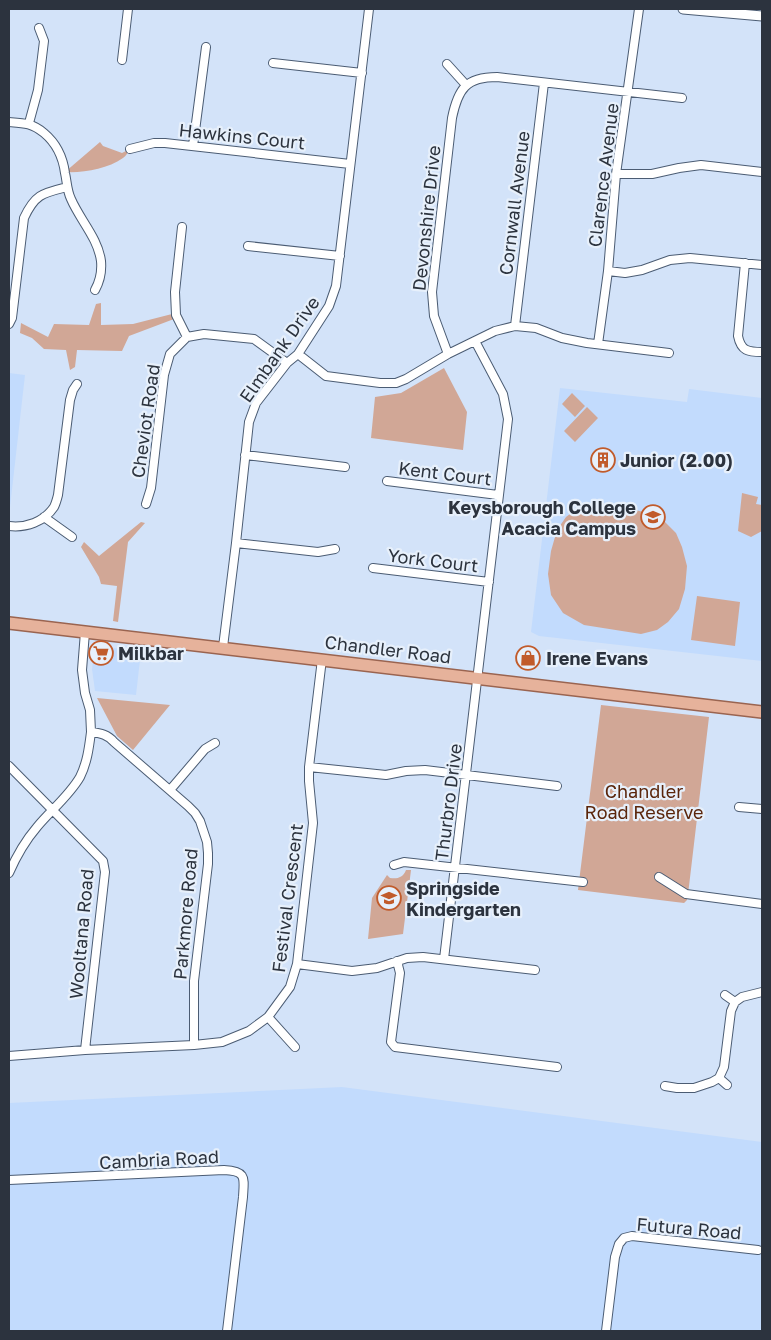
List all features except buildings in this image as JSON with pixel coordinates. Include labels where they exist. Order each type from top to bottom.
[{"type":"main road","name":"Chandler Road","points":[[9,623],[762,712]]},
{"type":"street","points":[[122,60],[128,9]]},
{"type":"street","name":"Elmbank Drive","points":[[223,647],[249,422],[256,403],[287,363],[298,354],[329,306],[336,286],[368,9]]},
{"type":"street","name":"Clarence Avenue","points":[[598,344],[608,272],[616,174],[638,9]]},
{"type":"street","points":[[683,9],[762,16]]},
{"type":"street","points":[[29,123],[38,90],[44,41],[39,28]]},
{"type":"street","points":[[193,146],[206,47]]},
{"type":"street","points":[[273,63],[362,72]]},
{"type":"street","points":[[447,64],[466,85],[485,77],[497,77],[682,98]]},
{"type":"street","name":"Cornwall Avenue","points":[[515,326],[544,83]]},
{"type":"street","name":"Devonshire Drive","points":[[448,354],[434,316],[432,292],[452,118],[458,96],[466,85]]},
{"type":"street","points":[[9,122],[29,123],[56,146],[62,158],[71,198],[98,248],[101,272],[100,281],[95,290]]},
{"type":"street","name":"Hawkins Court","points":[[130,149],[154,143],[350,164]]},
{"type":"street","points":[[616,174],[652,174],[701,165],[762,172]]},
{"type":"street","points":[[9,324],[12,318],[24,218],[36,198],[47,192],[67,187]]},
{"type":"street","points":[[182,227],[174,292],[176,315],[187,336],[204,334],[254,339],[287,363]]},
{"type":"street","points":[[248,246],[340,256]]},
{"type":"street","points":[[608,272],[625,273],[642,270],[670,260],[690,258],[762,265]]},
{"type":"street","points":[[745,263],[738,336],[741,347],[746,350],[762,352]]},
{"type":"street","points":[[298,354],[326,376],[380,383],[406,379],[474,341],[495,331],[515,326],[536,328],[562,338],[587,343],[669,353]]},
{"type":"street","name":"Cheviot Road","points":[[146,504],[151,488],[164,375],[170,354],[187,336]]},
{"type":"street","name":"Thurbro Drive","points":[[444,959],[508,419],[504,394],[474,341]]},
{"type":"street","points":[[9,526],[25,526],[36,523],[54,507],[58,495],[70,400],[77,384]]},
{"type":"street","points":[[245,455],[345,467]]},
{"type":"street","name":"Kent Court","points":[[387,481],[498,495]]},
{"type":"street","points":[[44,517],[72,537]]},
{"type":"street","points":[[236,543],[318,552],[335,549]]},
{"type":"street","name":"York Court","points":[[373,568],[488,582]]},
{"type":"street","points":[[9,874],[18,854],[36,828],[71,790],[85,765],[91,732],[90,710],[85,693],[82,670],[85,632]]},
{"type":"street","name":"Festival Crescent","points":[[9,1056],[222,1042],[249,1031],[268,1017],[290,987],[297,964],[314,824],[309,767],[322,659]]},
{"type":"street","name":"Parkmore Road","points":[[91,732],[102,733],[110,737],[170,790],[195,813],[205,835],[208,864],[194,982],[194,1045]]},
{"type":"street","points":[[170,790],[205,749],[215,743]]},
{"type":"street","name":"Wooltana Road","points":[[9,766],[103,861],[105,866],[106,872],[85,1050]]},
{"type":"street","points":[[309,767],[386,775],[406,770],[425,770],[557,786]]},
{"type":"street","points":[[739,806],[762,809]]},
{"type":"street","points":[[9,850],[18,854]]},
{"type":"street","points":[[394,865],[404,862],[583,882]]},
{"type":"street","points":[[658,877],[686,894],[762,904]]},
{"type":"street","points":[[297,964],[352,971],[377,968],[407,958],[423,957],[535,970]]},
{"type":"street","points":[[397,961],[400,973],[391,1042],[396,1047],[558,1067]]},
{"type":"street","points":[[666,1086],[694,1088],[719,1078],[724,1067],[731,1011],[735,1002],[742,997],[762,992]]},
{"type":"street","points":[[725,995],[735,1002]]},
{"type":"street","points":[[268,1017],[295,1047]]},
{"type":"street","points":[[719,1078],[727,1085]]},
{"type":"street","name":"Cambria Road","points":[[9,1180],[224,1170],[234,1170],[241,1174],[244,1180],[243,1197],[227,1331]]},
{"type":"street","name":"Futura Road","points":[[606,1331],[615,1257],[618,1244],[624,1238],[632,1236],[758,1250]]},
{"type":"shaded area","points":[[9,373],[25,375],[9,516]]},
{"type":"shaded area","name":"Keysborough College Acacia Campus","points":[[560,388],[687,402],[689,389],[762,398],[762,661],[539,636],[531,632]]},
{"type":"shaded area","points":[[95,646],[141,651],[136,695],[95,691],[92,669]]},
{"type":"shaded area","points":[[342,1087],[762,1142],[762,1331],[9,1331],[9,1103]]},
{"type":"green space","points":[[100,142],[103,146],[122,153],[130,149],[117,162],[103,168],[80,172],[65,172]]},
{"type":"green space","points":[[101,303],[101,325],[133,324],[172,314],[174,319],[129,336],[122,351],[77,350],[75,367],[70,370],[66,350],[44,349],[32,338],[20,333],[21,323],[48,337],[54,324],[89,325],[96,304]]},
{"type":"green space","points":[[444,368],[467,412],[463,450],[371,438],[375,397],[401,393]]},
{"type":"green space","points":[[572,393],[585,406],[575,417],[562,404]]},
{"type":"green space","points":[[587,407],[598,418],[575,442],[564,431]]},
{"type":"green space","points":[[742,493],[758,497],[756,504],[762,505],[762,531],[751,537],[738,531]]},
{"type":"green space","points":[[597,503],[621,506],[643,512],[664,521],[676,533],[687,566],[685,589],[679,609],[668,622],[657,630],[641,634],[584,625],[563,613],[551,595],[548,574],[551,551],[557,530],[566,517],[579,507]]},
{"type":"green space","points":[[141,522],[145,523],[128,542],[118,622],[113,621],[117,586],[101,584],[99,577],[81,547],[84,542],[99,556]]},
{"type":"green space","points":[[697,596],[740,602],[735,646],[691,640]]},
{"type":"green space","points":[[97,698],[170,705],[133,750],[117,736]]},
{"type":"green space","name":"Chandler Road Reserve","points":[[601,705],[709,717],[689,886],[687,900],[684,903],[578,890]]},
{"type":"green space","points":[[406,870],[411,870],[403,934],[368,939],[372,898],[387,875],[390,878],[397,878],[403,875]]},
{"type":"place","name":"Junior (2.00)","points":[[603,460]]},
{"type":"place","name":"Keysborough College Acacia Campus","points":[[653,517]]},
{"type":"place","name":"Milkbar","points":[[101,653]]},
{"type":"place","name":"Irene Evans","points":[[528,658]]},
{"type":"place","name":"Springside Kindergarten","points":[[389,898]]}]
